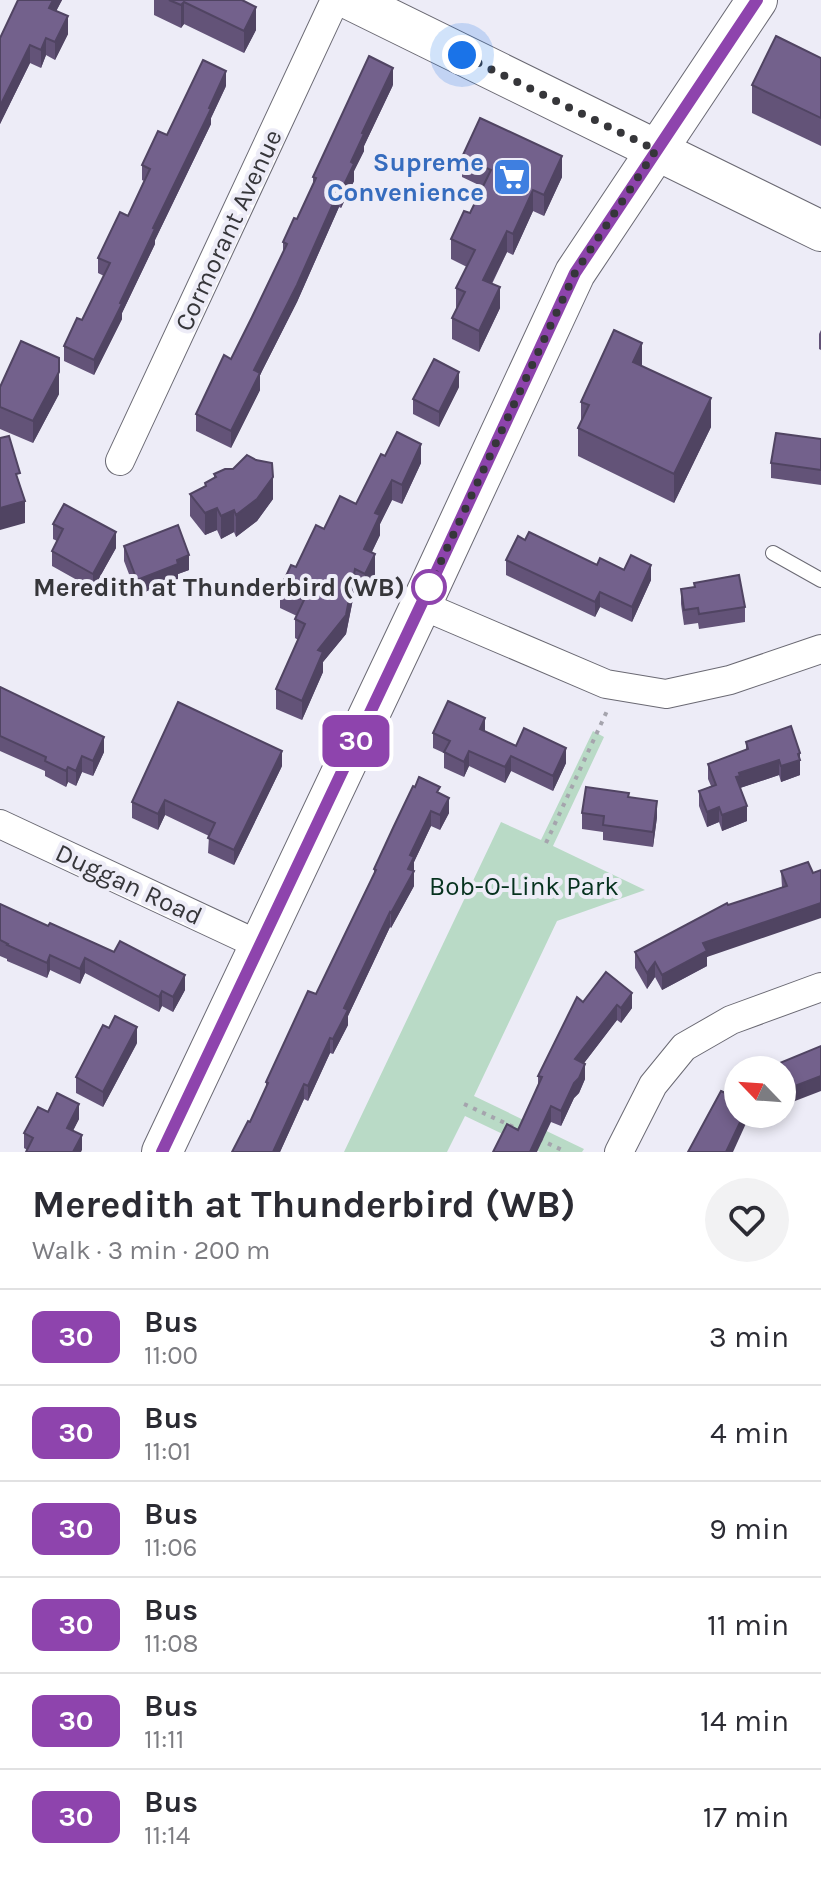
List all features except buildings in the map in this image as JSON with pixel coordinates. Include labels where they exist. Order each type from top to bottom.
[{"type":"street","name":"Cormorant Avenue","points":[[120,461],[335,0]]},
{"type":"street","points":[[351,0],[821,231]]},
{"type":"street","points":[[162,1152],[575,273],[757,0]]},
{"type":"street","points":[[421,605],[606,684],[666,694],[730,680],[821,649]]},
{"type":"street","name":"Duggan Road","points":[[0,824],[259,945]]},
{"type":"street","points":[[619,1152],[653,1085],[684,1047],[731,1020],[821,987]]},
{"type":"lane","points":[[773,553],[821,580]]},
{"type":"path","points":[[546,843],[618,686]]},
{"type":"path","points":[[464,1104],[566,1152]]},
{"type":"green space","name":"Bob-O-Link Park","points":[[593,731],[604,737],[553,846],[645,890],[557,921],[474,1096],[584,1149],[582,1152],[540,1152],[465,1116],[447,1152],[344,1152],[501,822],[541,840]]},
{"type":"bus line","name":"30","points":[[162,1152],[575,273],[757,0]]},
{"type":"place","name":"Supreme Convenience","points":[[512,177]]},
{"type":"place","name":"Meredith at Thunderbird (WB)","points":[[429,587]]},
{"type":"route","points":[[429,587],[575,273],[656,150],[462,55]]}]
